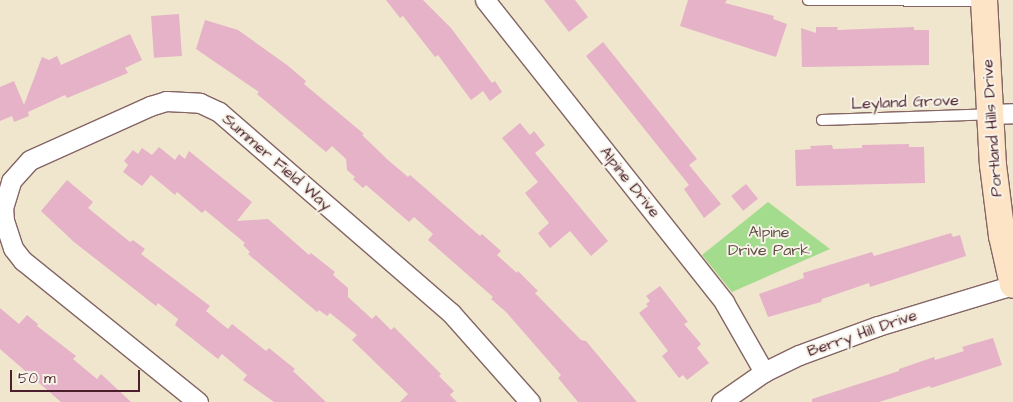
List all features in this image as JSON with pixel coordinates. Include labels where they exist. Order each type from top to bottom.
[{"type":"street","name":"Alpine Drive","points":[[484,0],[724,302],[764,372]]},
{"type":"street","name":"Portland Hills Drive","points":[[984,0],[1001,113],[992,164],[1002,236],[1013,285]]},
{"type":"street","name":"Summer Field Way","points":[[198,402],[23,261],[13,248],[4,222],[4,201],[11,181],[30,160],[150,106],[166,101],[200,103],[219,112],[451,313],[530,402]]},
{"type":"street","name":"Berry Hill Drive","points":[[721,402],[764,372],[826,344],[1013,285]]},
{"type":"lane","points":[[808,0],[832,2],[984,0]]},
{"type":"lane","name":"Leyland Grove","points":[[822,120],[1001,113]]},
{"type":"green space","name":"Alpine Drive Park","points":[[768,202],[830,249],[732,292],[702,255]]},
{"type":"building","points":[[386,0],[423,0],[451,28],[492,83],[495,81],[502,92],[490,101],[483,91],[471,100],[438,55],[435,57],[403,16],[400,18]]},
{"type":"building","points":[[544,0],[575,0],[588,17],[569,32]]},
{"type":"building","points":[[688,0],[727,0],[725,3],[774,16],[773,19],[787,24],[776,57],[680,26]]},
{"type":"building","points":[[179,14],[182,56],[154,58],[151,16]]},
{"type":"building","points":[[205,20],[238,30],[287,65],[306,81],[304,84],[364,134],[362,135],[388,160],[408,177],[410,175],[480,236],[482,234],[501,251],[497,255],[517,273],[518,271],[538,291],[535,293],[581,340],[586,341],[637,402],[578,402],[558,378],[561,375],[506,312],[491,299],[493,297],[428,240],[433,234],[414,217],[409,222],[366,185],[363,188],[347,170],[346,159],[332,146],[326,152],[257,94],[259,92],[196,49]]},
{"type":"building","points":[[816,27],[838,27],[837,30],[914,27],[914,30],[929,30],[929,65],[802,67],[801,28],[816,33]]},
{"type":"building","points":[[130,34],[142,60],[125,68],[128,73],[67,98],[65,95],[28,112],[29,116],[14,122],[12,116],[0,121],[0,87],[14,81],[24,105],[42,57],[49,60],[57,56],[61,65]]},
{"type":"building","points":[[603,42],[697,159],[689,165],[721,204],[704,218],[684,189],[689,185],[586,56]]},
{"type":"building","points":[[520,123],[530,135],[534,131],[545,145],[535,153],[608,241],[591,256],[570,231],[550,248],[538,233],[549,223],[525,193],[538,182],[502,138]]},
{"type":"building","points":[[909,144],[909,147],[924,147],[925,183],[796,186],[795,150],[811,149],[810,146],[832,145],[833,149],[862,148],[862,145]]},
{"type":"building","points":[[159,147],[175,160],[179,154],[185,159],[189,151],[252,202],[237,221],[268,219],[309,255],[311,253],[335,272],[333,275],[348,288],[348,297],[372,319],[376,315],[391,330],[394,327],[441,374],[439,376],[454,391],[450,395],[457,402],[400,402],[408,394],[352,340],[357,335],[330,313],[327,316],[319,310],[317,312],[248,254],[250,252],[243,245],[245,243],[205,210],[202,213],[177,192],[175,195],[151,175],[142,186],[123,172],[128,165],[124,161],[133,150],[138,154],[142,148],[152,155]]},
{"type":"building","points":[[67,180],[93,202],[88,208],[130,242],[133,240],[145,249],[141,254],[210,306],[206,311],[228,329],[232,324],[266,351],[269,348],[295,369],[293,371],[326,402],[274,402],[243,380],[247,375],[222,354],[218,359],[175,325],[178,319],[158,303],[156,306],[74,242],[41,211]]},
{"type":"building","points":[[746,184],[758,199],[743,211],[731,196]]},
{"type":"building","points":[[951,233],[953,237],[960,235],[966,256],[870,287],[869,283],[822,299],[821,302],[768,317],[759,294],[804,278],[803,273],[872,252],[874,256]]},
{"type":"building","points":[[660,286],[688,322],[684,324],[701,344],[697,348],[709,363],[687,380],[683,375],[679,378],[662,356],[668,351],[639,313],[648,306],[646,304],[650,301],[646,296]]},
{"type":"building","points":[[0,308],[19,324],[27,315],[38,324],[37,326],[76,356],[73,359],[97,379],[101,374],[131,402],[61,402],[0,349]]},
{"type":"building","points":[[993,338],[1002,365],[931,388],[930,386],[879,402],[812,402],[812,399],[899,371],[899,369],[934,357],[935,360],[964,351],[962,347]]}]
